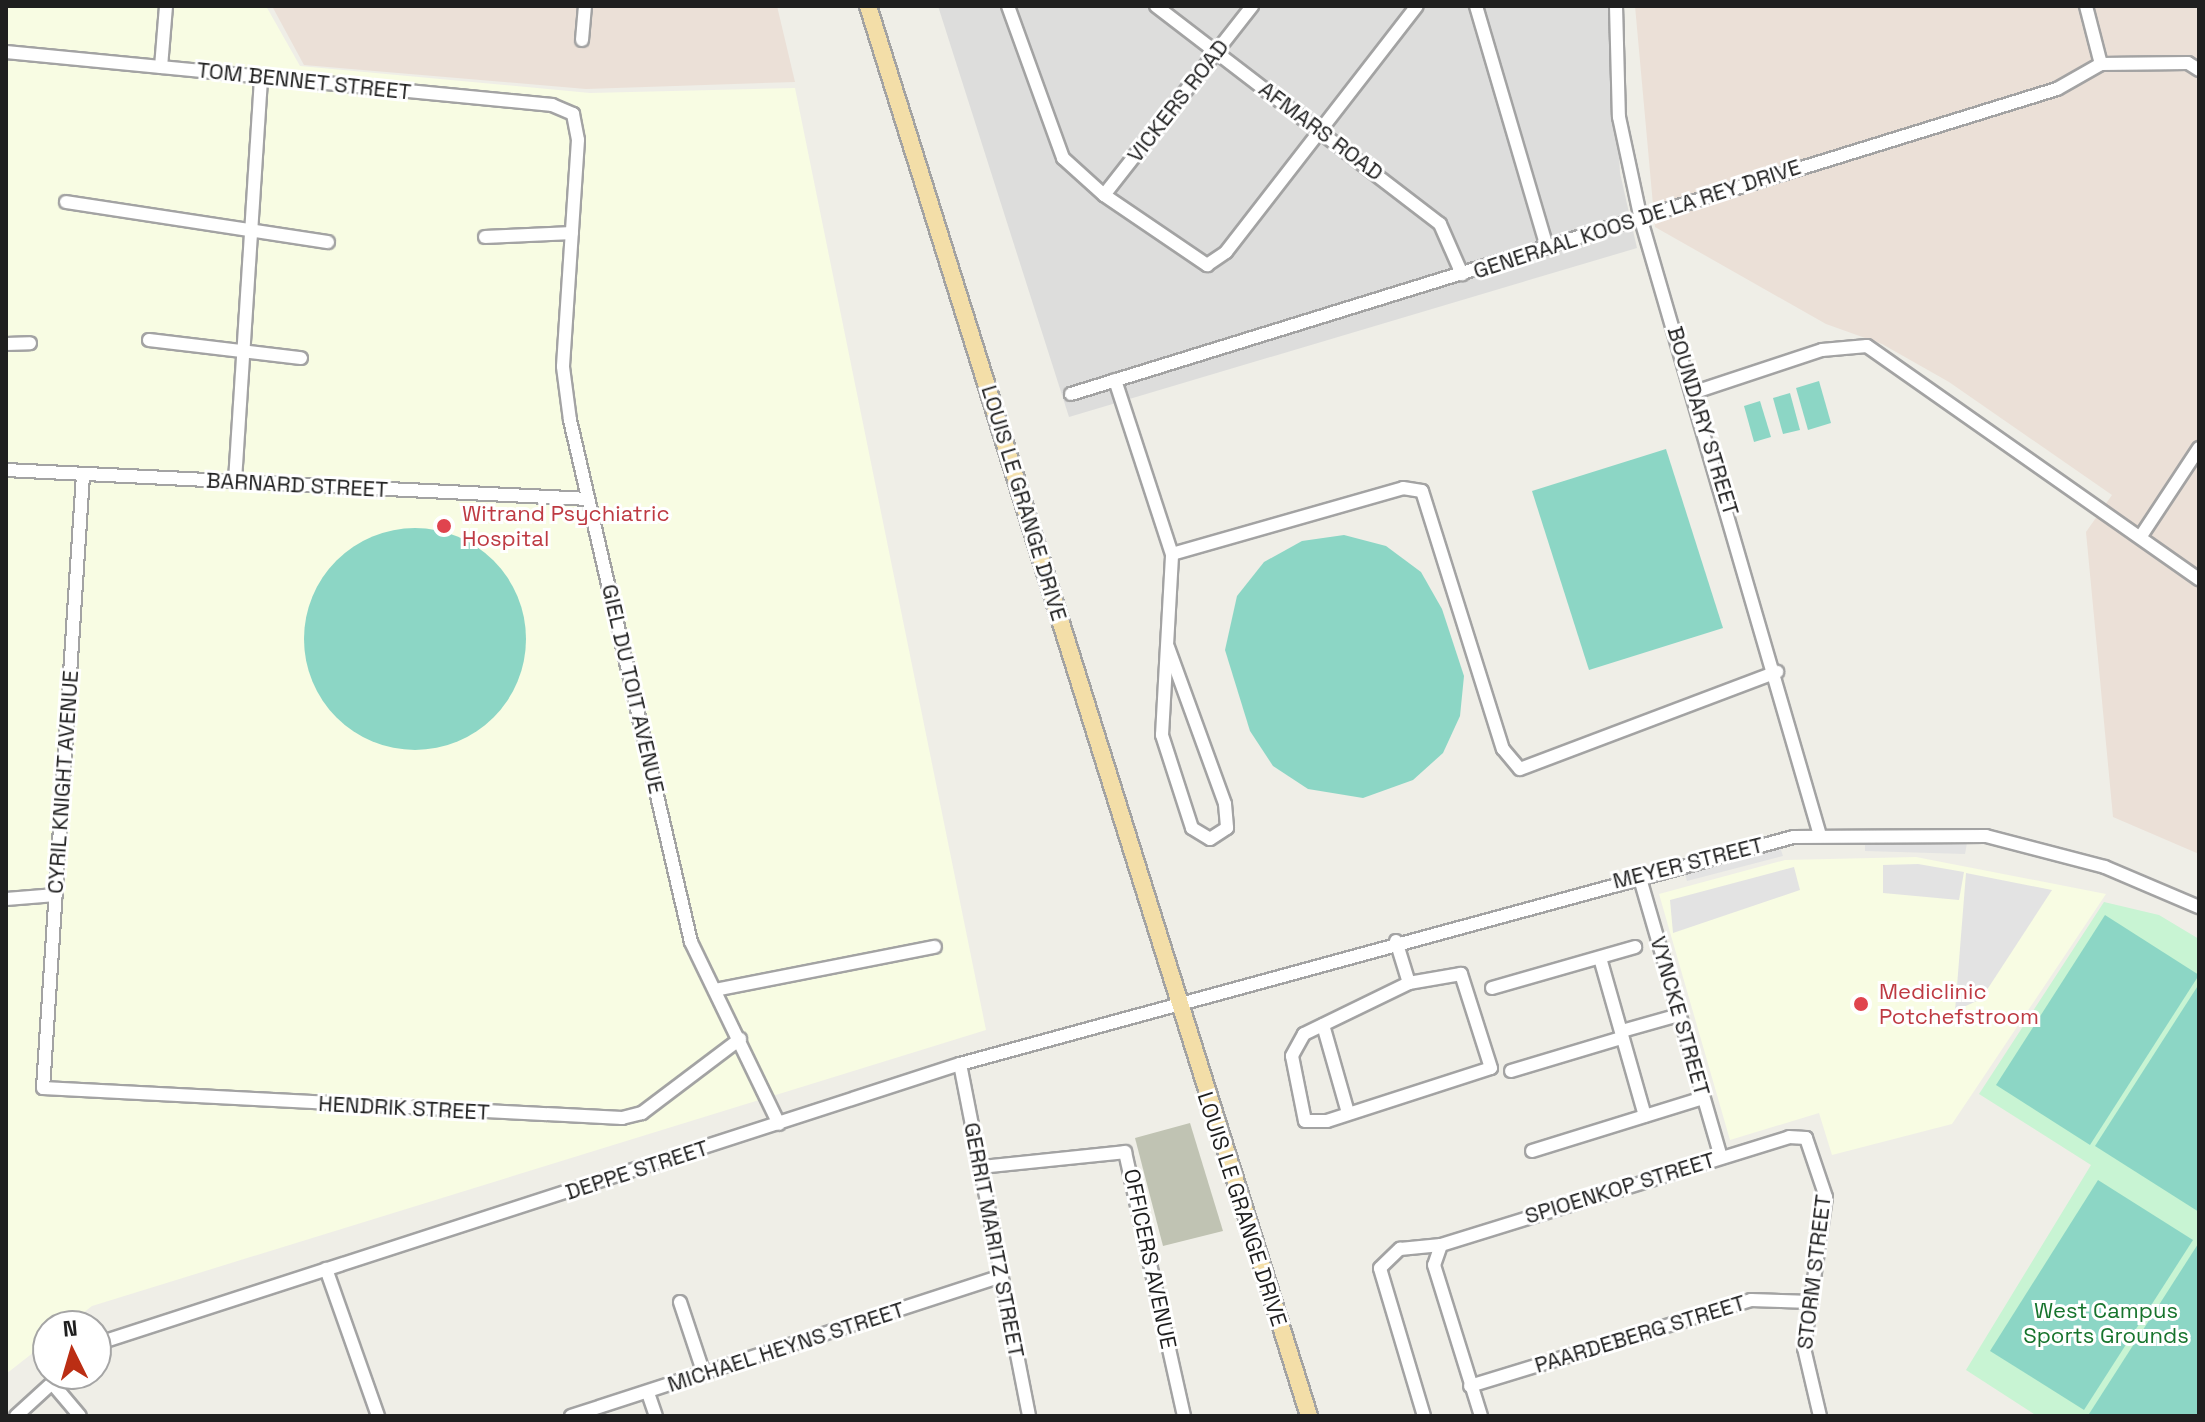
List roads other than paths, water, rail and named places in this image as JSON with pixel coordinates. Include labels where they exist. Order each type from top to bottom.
[{"type":"main road","name":"LOUIS LE GRANGE DRIVE","points":[[868,6],[1309,1416]]},
{"type":"street","points":[[161,67],[166,6]]},
{"type":"street","points":[[582,40],[585,6]]},
{"type":"street","points":[[1008,6],[1055,146],[1104,195],[1203,265],[1221,257],[1417,6]]},
{"type":"street","name":"AFMARS ROAD","points":[[1156,6],[1322,130],[1440,224],[1462,274]]},
{"type":"street","name":"VICKERS ROAD","points":[[1104,195],[1252,6]]},
{"type":"street","points":[[1476,6],[1547,248]]},
{"type":"street","name":"BOUNDARY STREET","points":[[1616,6],[1619,117],[1641,220],[1777,672],[1819,832]]},
{"type":"street","points":[[2086,6],[2101,64]]},
{"type":"street","name":"TOM BENNET STREET","points":[[6,52],[552,105],[573,114],[578,140]]},
{"type":"street","name":"GENERAAL KOOS DE LA REY DRIVE","points":[[1071,394],[2057,89],[2101,64],[2188,63],[2199,70]]},
{"type":"street","points":[[235,481],[261,78]]},
{"type":"street","name":"GIEL DU TOIT AVENUE","points":[[578,140],[563,385],[691,942],[779,1124]]},
{"type":"street","points":[[66,202],[253,234],[328,242]]},
{"type":"street","points":[[485,237],[572,233]]},
{"type":"street","points":[[149,340],[301,358]]},
{"type":"street","points":[[6,344],[30,343]]},
{"type":"street","points":[[1695,392],[1822,350],[1867,346],[2143,533],[2199,579]]},
{"type":"street","points":[[1115,380],[1172,554],[1162,735],[1192,828],[1210,839],[1227,828],[1225,804],[1168,647]]},
{"type":"street","points":[[2143,533],[2199,448]]},
{"type":"street","name":"BARNARD STREET","points":[[6,470],[588,499]]},
{"type":"street","name":"CYRIL KNIGHT AVENUE","points":[[43,1088],[83,475]]},
{"type":"street","points":[[1172,554],[1403,488],[1422,491],[1503,749],[1520,769],[1777,672]]},
{"type":"street","name":"MEYER STREET","points":[[1179,1001],[1639,875],[1819,832],[1946,833],[2039,846],[2199,907]]},
{"type":"street","name":"VYNCKE STREET","points":[[1639,875],[1721,1157]]},
{"type":"street","points":[[6,899],[56,895]]},
{"type":"street","points":[[1396,941],[1409,983]]},
{"type":"street","points":[[715,990],[935,947]]},
{"type":"street","points":[[1492,988],[1635,947]]},
{"type":"street","points":[[1600,958],[1645,1116]]},
{"type":"street","points":[[1461,974],[1491,1068],[1312,1123],[1298,1111],[1292,1056],[1304,1034],[1409,983],[1461,974]]},
{"type":"street","name":"DEPPE STREET","points":[[112,1339],[960,1064],[1179,1001]]},
{"type":"street","points":[[1511,1071],[1679,1015]]},
{"type":"street","points":[[1323,1025],[1348,1113]]},
{"type":"street","name":"HENDRIK STREET","points":[[43,1088],[614,1119],[642,1113],[740,1039]]},
{"type":"street","name":"GERRIT MARITZ STREET","points":[[960,1064],[1029,1416]]},
{"type":"street","points":[[1532,1151],[1703,1098]]},
{"type":"street","name":"SPIOENKOP STREET","points":[[1424,1416],[1380,1268],[1393,1252],[1424,1242],[1441,1245],[1721,1157],[1799,1136]]},
{"type":"street","name":"STORM STREET","points":[[1799,1136],[1811,1143],[1826,1197],[1804,1358],[1820,1416]]},
{"type":"street","name":"OFFICERS AVENUE","points":[[981,1167],[1125,1152],[1184,1416]]},
{"type":"street","points":[[1441,1245],[1434,1265],[1481,1416]]},
{"type":"street","points":[[326,1269],[378,1416]]},
{"type":"street","name":"MICHAEL HEYNS STREET","points":[[571,1416],[1001,1276]]},
{"type":"street","name":"PAARDEBERG STREET","points":[[1470,1386],[1751,1300],[1811,1302]]},
{"type":"street","points":[[680,1302],[704,1374]]},
{"type":"street","points":[[16,1416],[44,1390]]},
{"type":"street","points":[[64,1390],[80,1416]]},
{"type":"street","points":[[648,1393],[656,1416]]},
{"type":"place","name":"Witrand Psychiatric Hospital","points":[[444,526]]},
{"type":"place","name":"Mediclinic Potchefstroom","points":[[1861,1004]]},
{"type":"park label","name":"West Campus Sports Grounds","points":[[2106,1322]]}]
